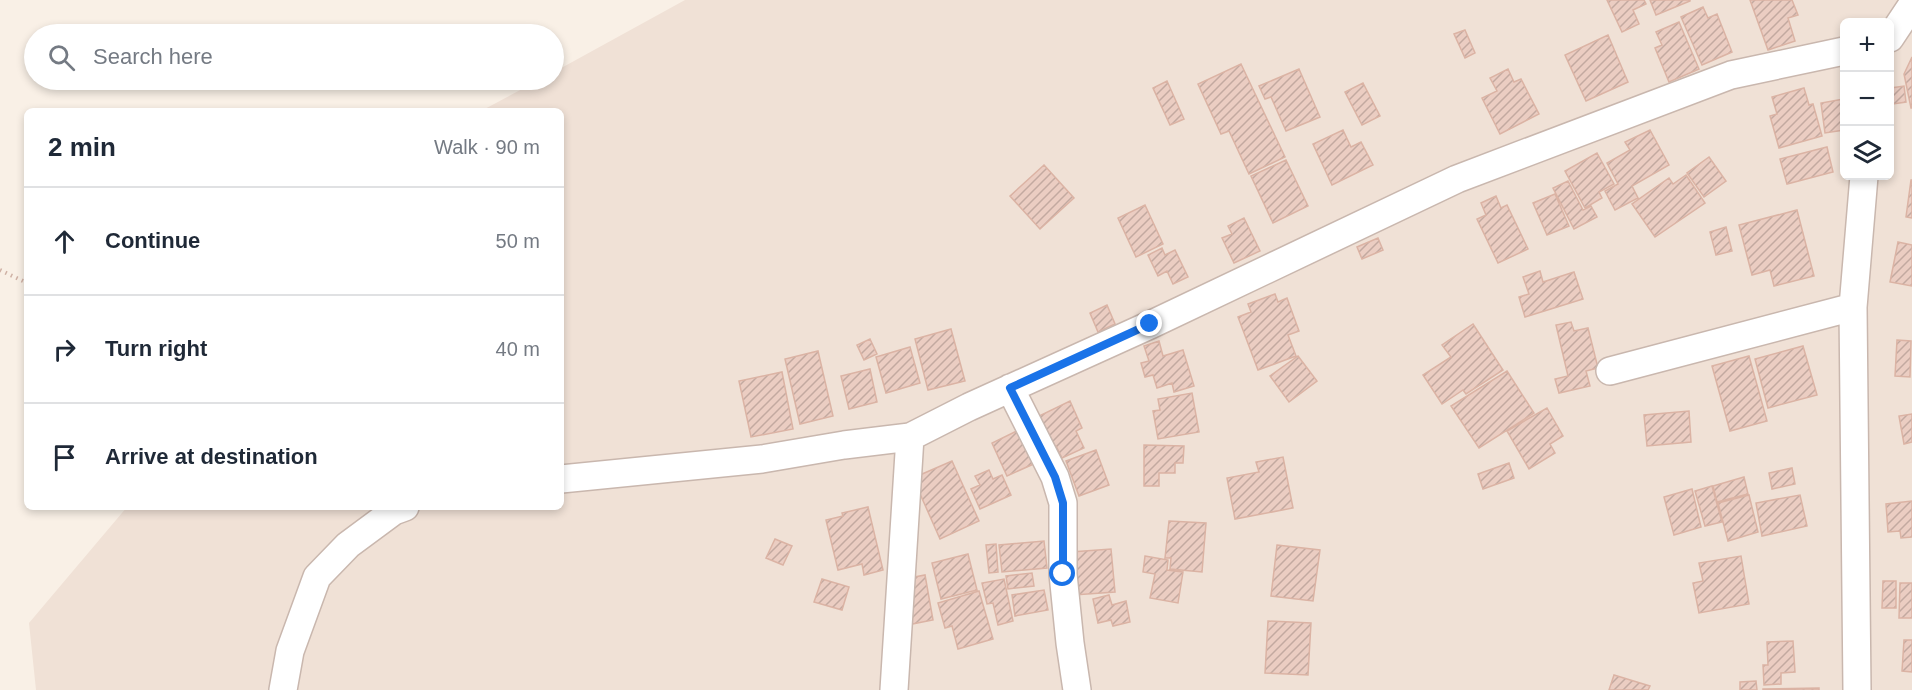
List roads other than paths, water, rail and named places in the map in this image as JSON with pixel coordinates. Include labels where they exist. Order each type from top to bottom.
[{"type":"street","points":[[1894,32],[1912,5]]},
{"type":"street","points":[[564,479],[762,459],[910,437],[1457,178],[1731,75],[1840,52]]},
{"type":"street","points":[[1857,690],[1853,307],[1863,180]]},
{"type":"street","points":[[1610,371],[1853,307]]},
{"type":"street","points":[[1010,388],[1055,477],[1063,503],[1063,574],[1077,690]]},
{"type":"street","points":[[894,690],[910,437]]},
{"type":"street","points":[[283,690],[290,651],[317,577],[348,545],[397,510]]}]
